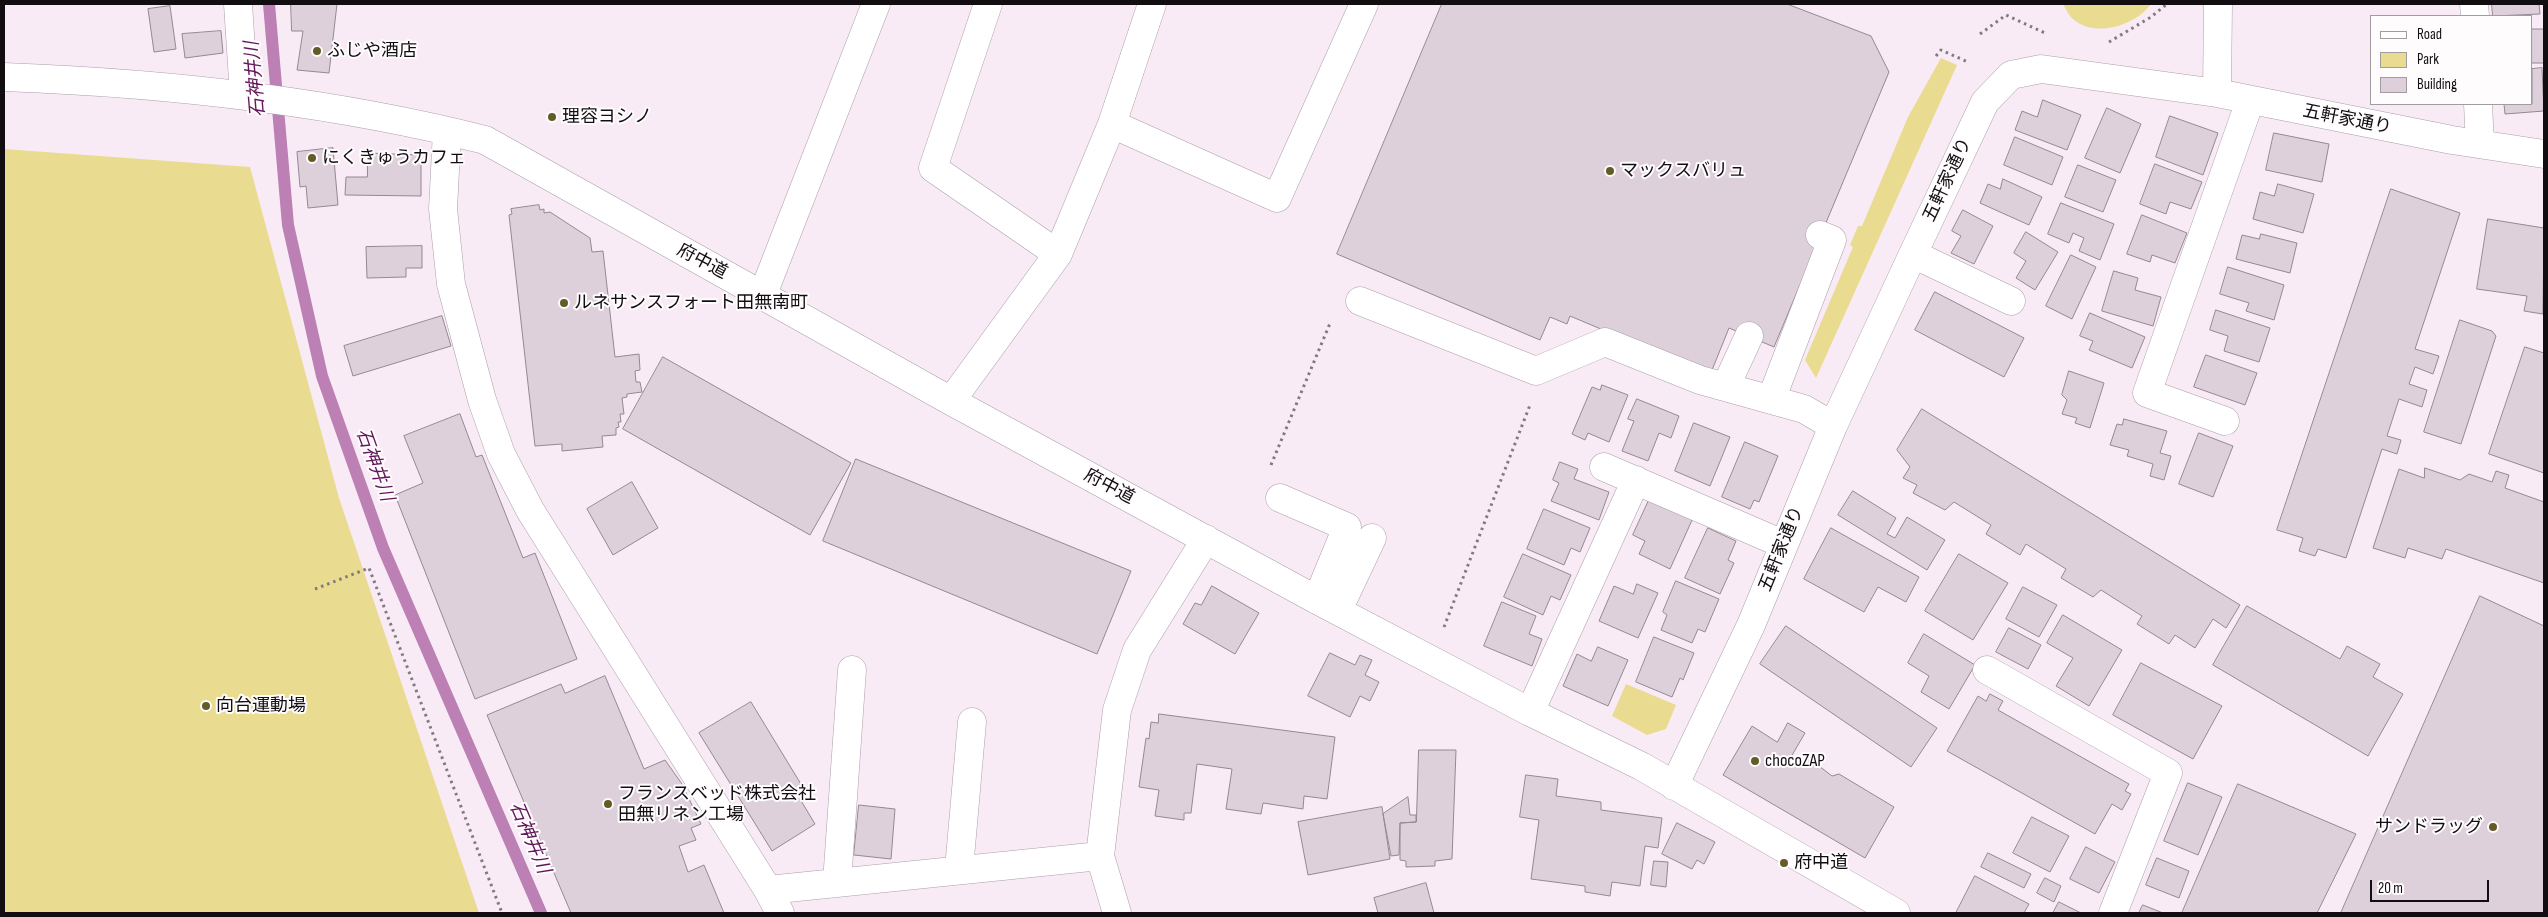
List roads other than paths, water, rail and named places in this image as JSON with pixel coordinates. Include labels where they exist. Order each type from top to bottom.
[{"type":"street","points":[[238,4],[248,96]]},
{"type":"street","points":[[763,294],[876,4]]},
{"type":"street","points":[[988,4],[933,168],[1058,254]]},
{"type":"street","points":[[951,402],[1058,254],[1112,124],[1152,4]]},
{"type":"street","points":[[1112,124],[1277,198],[1364,4]]},
{"type":"street","points":[[2216,94],[2218,4]]},
{"type":"street","name":"五軒家通り","points":[[1674,786],[1751,625],[1833,426],[1985,102],[2011,75],[2041,69],[2216,94],[2480,144],[2544,154]]},
{"type":"street","name":"府中道","points":[[4,78],[103,81],[307,103],[485,140],[763,294],[951,402],[1530,712],[1641,766],[1869,906],[1896,913]]},
{"type":"street","points":[[2225,421],[2147,393],[2250,101]]},
{"type":"street","points":[[2478,105],[2480,144]]},
{"type":"street","points":[[447,131],[443,208],[451,284],[482,400],[501,454],[530,510],[774,901],[837,882],[1100,856]]},
{"type":"street","points":[[1772,400],[1832,240],[1820,236]]},
{"type":"street","points":[[1913,254],[2011,300]]},
{"type":"street","points":[[1360,301],[1523,368],[1536,371],[1605,342],[1700,380],[1804,409],[1833,426]]},
{"type":"street","points":[[1726,386],[1749,336]]},
{"type":"street","points":[[1604,467],[1783,544]]},
{"type":"street","points":[[1530,712],[1636,480]]},
{"type":"street","points":[[1280,498],[1379,541],[1328,605]]},
{"type":"street","points":[[1328,605],[1347,527]]},
{"type":"street","points":[[1117,913],[1100,856],[1117,710],[1137,650],[1206,539]]},
{"type":"street","points":[[837,882],[852,670]]},
{"type":"street","points":[[1986,670],[2168,773],[2113,913]]},
{"type":"street","points":[[959,869],[972,722]]},
{"type":"waterway","name":"石神井川","points":[[269,4],[288,225],[322,376],[383,548],[541,913]]},
{"type":"place","name":"ふじや酒店","points":[[317,51]]},
{"type":"place","name":"理容ヨシノ","points":[[552,117]]},
{"type":"place","name":"にくきゅうカフェ","points":[[312,158]]},
{"type":"place","name":"マックスバリュ","points":[[1610,171]]},
{"type":"place","name":"ルネサンスフォート田無南町","points":[[564,303]]},
{"type":"place","name":"向台運動場","points":[[206,706]]},
{"type":"place","name":"chocoZAP","points":[[1755,761]]},
{"type":"place","name":"フランスベッド株式会社 田無リネン工場","points":[[608,804]]},
{"type":"place","name":"サンドラッグ","points":[[2493,827]]},
{"type":"place","name":"府中道","points":[[1784,863]]}]
